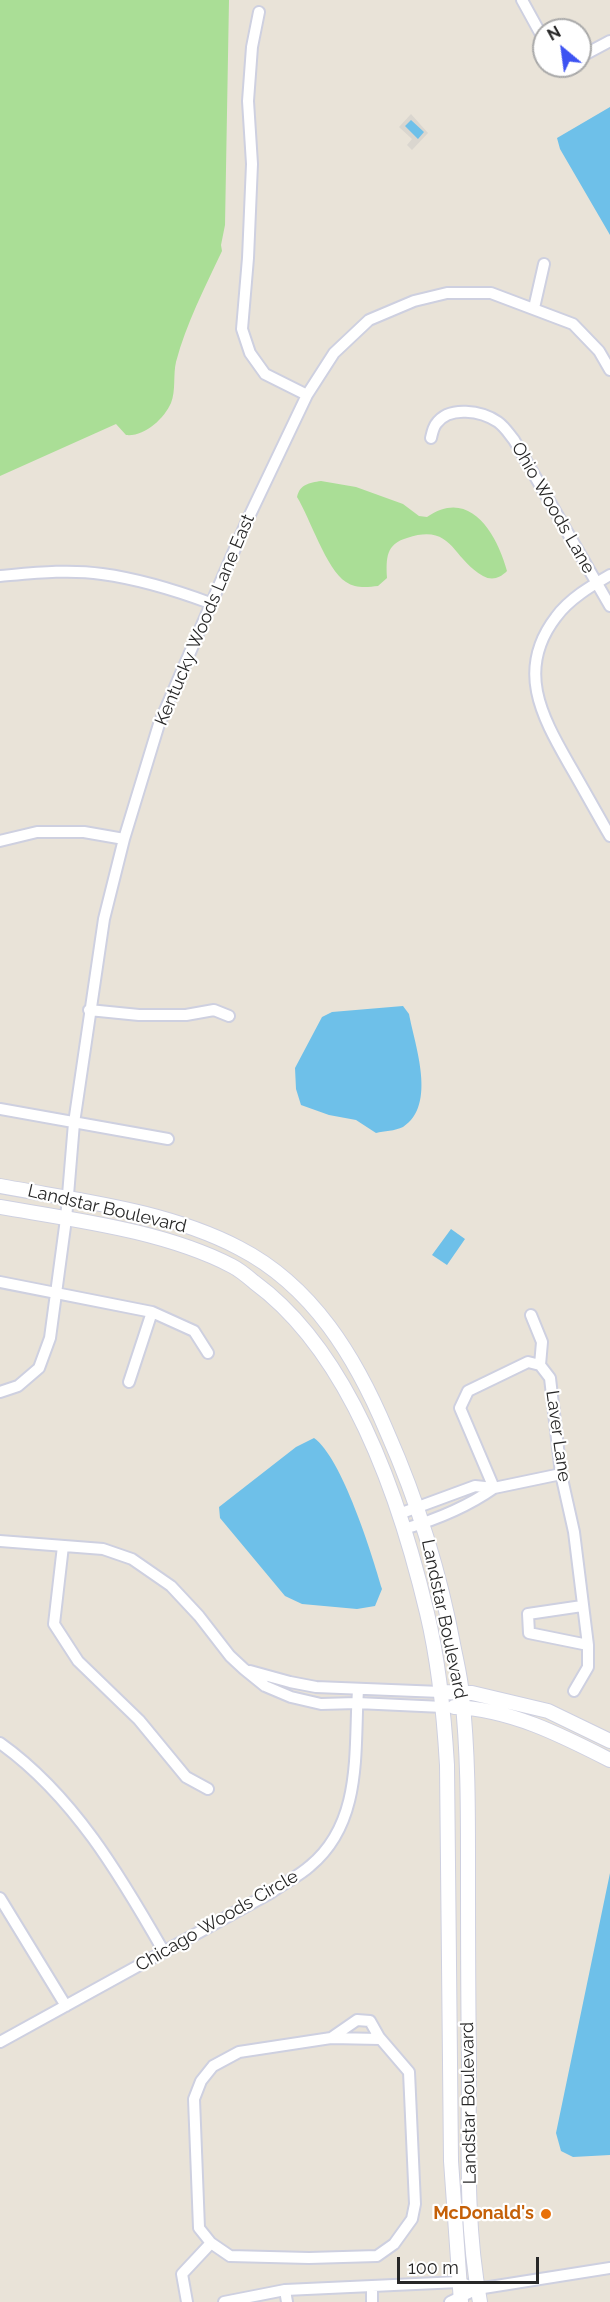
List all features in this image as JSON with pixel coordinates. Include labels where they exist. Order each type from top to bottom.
[{"type":"street","points":[[522,0],[532,18]]},
{"type":"street","points":[[260,12],[252,47],[248,101],[252,164],[242,328],[250,352],[265,374],[307,395]]},
{"type":"street","points":[[592,51],[610,41]]},
{"type":"street","points":[[534,308],[544,264]]},
{"type":"street","name":"Kentucky Woods Lane East","points":[[0,1392],[18,1386],[39,1368],[50,1338],[58,1292],[74,1123],[104,919],[124,839],[159,724],[210,603],[307,395],[334,352],[369,320],[414,301],[447,293],[491,293],[573,324],[599,351],[610,370]]},
{"type":"street","name":"Ohio Woods Lane","points":[[431,438],[435,426],[442,417],[462,412],[487,416],[506,429],[610,606]]},
{"type":"street","points":[[0,576],[45,572],[101,574],[171,589],[210,603]]},
{"type":"street","points":[[610,575],[567,604],[556,616],[539,648],[534,678],[543,718],[610,836]]},
{"type":"street","points":[[0,841],[37,832],[84,832],[124,839]]},
{"type":"street","points":[[89,1010],[139,1015],[186,1015],[214,1010],[229,1016]]},
{"type":"street","points":[[0,1108],[168,1139]]},
{"type":"street","name":"Landstar Boulevard","points":[[0,1186],[156,1216],[190,1226],[241,1249],[290,1282],[332,1328],[355,1365],[380,1413],[424,1524],[447,1612],[462,1693],[468,1772],[469,2177],[479,2296]]},
{"type":"street","name":"Landstar Boulevard","points":[[0,1207],[180,1243],[234,1267],[275,1297],[312,1337],[338,1376],[361,1420],[404,1529],[427,1614],[443,1707],[447,1766],[452,2161],[459,2282],[457,2301]]},
{"type":"street","points":[[0,1282],[152,1312],[194,1331],[208,1353]]},
{"type":"street","points":[[129,1382],[152,1312]]},
{"type":"street","points":[[531,1315],[542,1342],[540,1365]]},
{"type":"street","name":"Laver Lane","points":[[494,1488],[459,1408],[468,1391],[528,1362],[540,1365],[550,1378],[561,1474],[574,1532],[588,1645],[588,1667],[574,1691]]},
{"type":"street","points":[[399,1514],[476,1486],[494,1488],[561,1474]]},
{"type":"street","points":[[404,1529],[424,1524],[479,1498],[494,1488]]},
{"type":"street","points":[[0,1541],[103,1549],[132,1559],[171,1586],[199,1616],[230,1656],[244,1669],[265,1686],[291,1697],[321,1704],[357,1703],[463,1708],[524,1720],[610,1760]]},
{"type":"street","points":[[63,1546],[54,1624],[78,1660],[139,1720],[186,1777],[208,1789]]},
{"type":"street","points":[[582,1606],[528,1614],[529,1633],[588,1645]]},
{"type":"street","points":[[244,1669],[316,1687],[472,1693],[548,1711],[610,1741]]},
{"type":"street","name":"Chicago Woods Circle","points":[[0,2043],[272,1892],[311,1865],[341,1830],[355,1775],[358,1690]]},
{"type":"street","points":[[0,1743],[13,1752],[57,1794],[94,1840],[123,1881],[164,1952]]},
{"type":"street","points":[[0,1898],[66,2006]]},
{"type":"street","points":[[331,2038],[357,2020],[370,2021],[380,2039],[409,2072],[415,2204],[412,2219],[394,2244],[377,2256],[309,2258],[230,2256],[211,2243],[199,2228],[194,2099],[201,2081],[213,2066],[239,2052],[331,2038],[380,2039]]},
{"type":"street","points":[[187,2302],[182,2274],[211,2243]]},
{"type":"street","points":[[457,2301],[610,2268]]},
{"type":"street","points":[[224,2302],[285,2290],[459,2282],[479,2296]]},
{"type":"street","points":[[372,2286],[372,2302]]},
{"type":"street","points":[[285,2290],[287,2302]]},
{"type":"green space","points":[[0,0],[229,0],[225,225],[222,251],[196,306],[180,348],[175,367],[171,403],[164,415],[153,426],[140,433],[126,435],[116,424],[0,476]]},
{"type":"green space","points":[[321,481],[356,487],[403,504],[419,516],[427,517],[442,509],[456,508],[469,511],[489,530],[507,571],[496,578],[486,578],[472,569],[443,539],[434,535],[422,535],[407,538],[391,548],[387,558],[387,578],[378,586],[354,586],[346,582],[332,566],[297,497],[303,487]]},
{"type":"shaded area","points":[[411,114],[428,133],[412,150],[407,145],[412,139],[399,127]]},
{"type":"water","points":[[610,107],[610,235],[560,149],[557,138]]},
{"type":"water","points":[[411,120],[424,132],[418,139],[405,126]]},
{"type":"water","points":[[403,1006],[409,1014],[419,1058],[421,1090],[419,1105],[413,1117],[403,1127],[376,1133],[356,1120],[329,1115],[301,1105],[296,1089],[295,1068],[322,1017],[332,1012]]},
{"type":"water","points":[[451,1229],[465,1239],[447,1265],[432,1255]]},
{"type":"water","points":[[314,1438],[325,1449],[335,1465],[355,1508],[382,1589],[375,1606],[357,1609],[302,1604],[285,1596],[220,1518],[219,1507],[296,1447]]},
{"type":"water","points":[[610,1873],[610,2155],[573,2157],[561,2151],[556,2133]]},
{"type":"place","name":"McDonald's","points":[[546,2214]]}]
